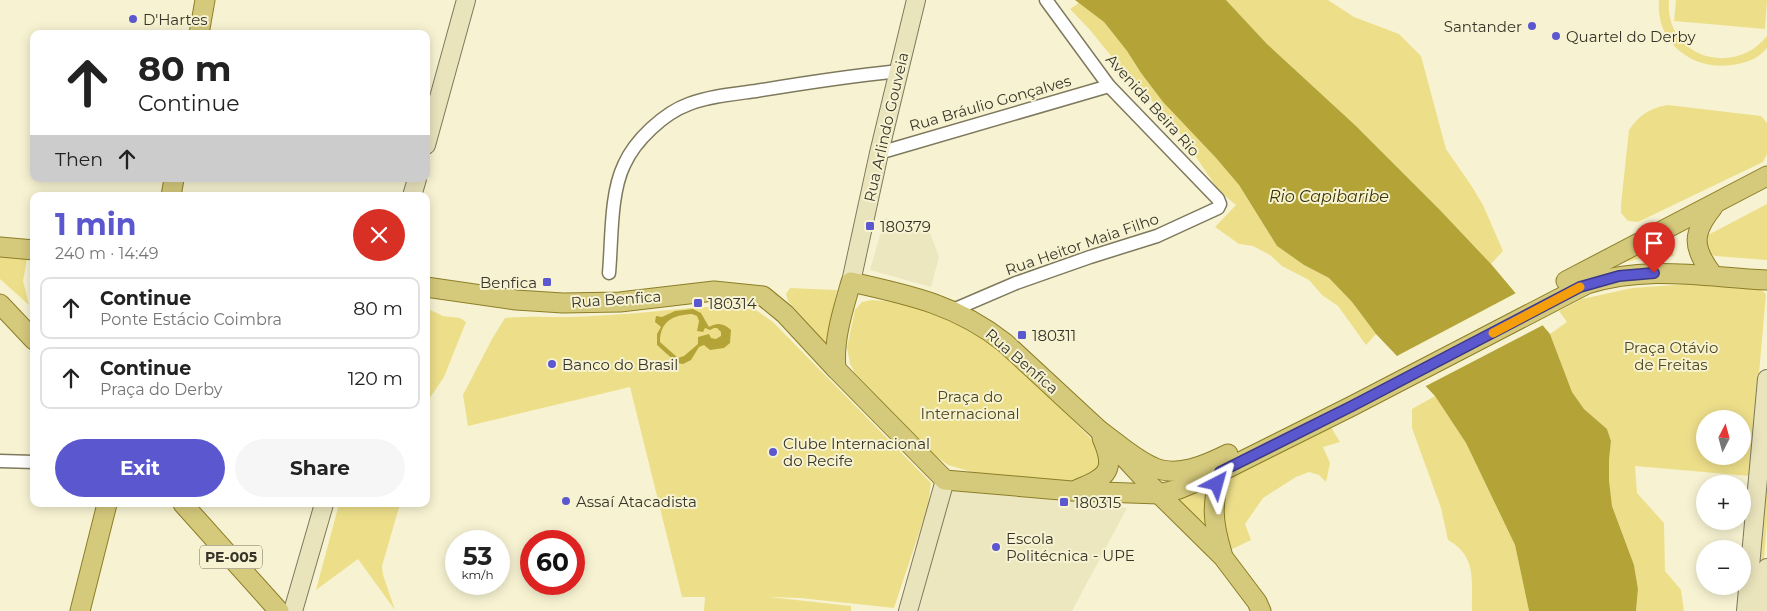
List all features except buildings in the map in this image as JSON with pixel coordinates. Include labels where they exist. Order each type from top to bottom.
[{"type":"main road","points":[[200,30],[205,0]]},
{"type":"main road","points":[[430,130],[466,0]]},
{"type":"main road","name":"Rua Arlindo Gouveia","points":[[851,282],[879,153],[916,0]]},
{"type":"main road","points":[[908,611],[945,480],[1072,491],[1159,494],[1179,489],[1220,472],[1364,393],[1576,282],[1767,176]]},
{"type":"main road","points":[[1712,274],[1703,262],[1697,241],[1697,233],[1704,218],[1716,203]]},
{"type":"main road","points":[[0,247],[30,250]]},
{"type":"main road","points":[[857,255],[860,269],[868,281],[877,288]]},
{"type":"main road","points":[[1576,282],[1636,274],[1712,274],[1767,280]]},
{"type":"main road","points":[[836,369],[835,357],[840,321],[851,282]]},
{"type":"main road","name":"Rua Benfica","points":[[851,282],[931,302],[953,310],[994,334],[1099,430],[1159,494],[1224,557],[1257,602],[1261,611]]},
{"type":"main road","name":"Rua Benfica","points":[[430,288],[516,300],[563,303],[620,302],[714,291],[764,296],[784,314],[945,480]]},
{"type":"main road","points":[[0,304],[30,336]]},
{"type":"main road","points":[[1746,611],[1767,379]]},
{"type":"main road","points":[[1099,430],[1153,467],[1171,471],[1191,468],[1221,458],[1364,393]]},
{"type":"main road","points":[[1072,491],[1095,482],[1108,469],[1109,453],[1099,430]]},
{"type":"main road","points":[[1220,472],[1214,496],[1214,521],[1224,557]]},
{"type":"main road","points":[[80,611],[106,507]]},
{"type":"main road","name":"PE-005","points":[[186,507],[280,611]]},
{"type":"main road","points":[[293,611],[323,507]]},
{"type":"main road","points":[[1764,611],[1767,568]]},
{"type":"street","name":"Avenida Beira Rio","points":[[1046,0],[1109,86],[1218,199],[1220,204]]},
{"type":"street","points":[[609,273],[616,186],[633,149],[646,133],[660,121],[688,104],[709,98],[899,71]]},
{"type":"street","name":"Rua Bráulio Gonçalves","points":[[879,153],[1109,86]]},
{"type":"street","name":"Rua Heitor Maia Filho","points":[[953,310],[1016,283],[1157,236],[1218,208],[1220,204]]},
{"type":"street","points":[[0,461],[30,462]]},
{"type":"shaded area","points":[[885,218],[930,233],[939,257],[931,287],[870,270]]},
{"type":"shaded area","name":"Escola Politécnica - UPE","points":[[950,491],[1081,501],[1127,508],[1072,611],[919,611]]},
{"type":"green space","points":[[1226,0],[1328,0],[1354,17],[1399,34],[1421,56],[1446,149],[1483,205],[1503,251],[1491,264],[1356,126],[1267,44]]},
{"type":"green space","points":[[1659,0],[1669,0],[1670,20],[1678,36],[1689,48],[1704,55],[1720,58],[1737,56],[1753,49],[1767,36],[1767,48],[1751,60],[1732,65],[1717,66],[1690,58],[1670,41],[1663,29],[1659,15]]},
{"type":"green space","points":[[1676,0],[1767,0],[1765,29],[1674,21]]},
{"type":"green space","points":[[1080,2],[1104,22],[1163,102],[1239,185],[1277,246],[1304,265],[1329,278],[1352,302],[1376,334],[1366,345],[1338,306],[1322,295],[1309,280],[1282,266],[1270,255],[1253,246],[1239,244],[1215,227],[1236,205],[1219,191],[1179,132],[1070,9]]},
{"type":"green space","points":[[1668,105],[1761,116],[1767,123],[1767,154],[1763,162],[1638,222],[1628,221],[1621,213],[1621,204],[1629,130],[1645,113]]},
{"type":"green space","points":[[1767,204],[1767,260],[1715,256],[1709,252],[1706,244],[1708,235]]},
{"type":"green space","points":[[1674,230],[1670,240],[1674,256],[1639,259],[1604,266]]},
{"type":"green space","points":[[0,250],[28,253],[23,281],[29,305],[0,279]]},
{"type":"green space","name":"Praça Otávio de Freitas","points":[[1689,284],[1761,290],[1766,294],[1751,465],[1751,410],[1696,410],[1696,465],[1751,465],[1750,475],[1635,466],[1637,493],[1664,523],[1665,571],[1681,590],[1684,611],[1636,611],[1638,589],[1634,565],[1612,506],[1609,480],[1611,441],[1607,429],[1584,409],[1572,392],[1550,334],[1567,322],[1559,311],[1582,299],[1632,288]]},
{"type":"green space","points":[[790,288],[837,290],[826,344],[788,301],[786,294]]},
{"type":"green space","name":"Praça do Internacional","points":[[872,300],[897,302],[948,315],[1011,357],[1099,447],[1104,464],[1083,482],[975,473],[948,465],[930,452],[855,373],[850,364],[847,347],[855,310],[862,302]]},
{"type":"green space","name":"Clube Internacional do Recife","points":[[702,307],[730,307],[756,310],[773,322],[931,483],[928,506],[894,608],[800,598],[769,597],[851,606],[851,611],[704,611],[705,597],[682,597],[630,387],[468,426],[463,395],[505,318],[601,316]]},
{"type":"green space","points":[[430,310],[443,316],[460,318],[466,322],[444,377],[430,398]]},
{"type":"green space","points":[[1435,396],[1466,443],[1515,545],[1529,611],[1472,611],[1472,580],[1469,562],[1458,547],[1448,540],[1441,508],[1412,428],[1412,409]]},
{"type":"green space","points":[[1329,424],[1340,442],[1323,447],[1330,463],[1326,482],[1319,475],[1309,472],[1296,477],[1263,498],[1245,524],[1251,540],[1226,552],[1219,483]]},
{"type":"green space","points":[[1762,487],[1767,488],[1767,521],[1760,611],[1750,611]]},
{"type":"green space","points":[[1208,489],[1210,531],[1167,497],[1196,493]]},
{"type":"green space","points":[[338,507],[399,507],[382,566],[383,575],[395,610],[358,559],[316,590]]},
{"type":"water","name":"Rio Capibaribe","points":[[1075,0],[1226,0],[1267,44],[1356,126],[1491,264],[1550,334],[1572,392],[1584,409],[1607,429],[1611,441],[1609,480],[1612,506],[1634,565],[1638,589],[1636,611],[1529,611],[1515,545],[1466,443],[1435,396],[1376,334],[1352,302],[1329,278],[1304,265],[1277,246],[1239,185],[1163,102],[1104,22]]},
{"type":"water","points":[[693,309],[701,313],[709,327],[715,324],[726,326],[731,330],[730,343],[724,348],[710,350],[704,345],[699,347],[691,360],[683,364],[677,363],[657,345],[657,334],[661,327],[655,322],[656,316],[662,317],[675,311]],"holes":[[[692,314],[697,316],[699,321],[697,331],[703,332],[705,328],[710,330],[717,328],[721,332],[721,336],[716,339],[711,338],[709,334],[698,337],[698,344],[684,356],[678,358],[660,342],[662,329],[669,320],[679,316]]]},
{"type":"pier","points":[[1518,292],[1545,324],[1424,387],[1395,357]]},
{"type":"slow traffic","points":[[1493,333],[1580,287]]},
{"type":"place","name":"D'Hartes","points":[[133,19]]},
{"type":"place","name":"Santander","points":[[1532,26]]},
{"type":"place","name":"Quartel do Derby","points":[[1556,36]]},
{"type":"place","name":"180379","points":[[870,226]]},
{"type":"place","name":"Benfica","points":[[547,282]]},
{"type":"place","name":"180314","points":[[698,303]]},
{"type":"place","name":"180311","points":[[1022,335]]},
{"type":"place","name":"Banco do Brasil","points":[[552,364]]},
{"type":"place","name":"Clube Internacional do Recife","points":[[773,452]]},
{"type":"place","name":"Assaí Atacadista","points":[[566,501]]},
{"type":"place","name":"180315","points":[[1064,502]]},
{"type":"place","name":"Escola Politécnica - UPE","points":[[996,547]]},
{"type":"route","points":[[1217,484],[1220,472],[1352,406],[1580,287],[1619,276],[1654,273]]}]
